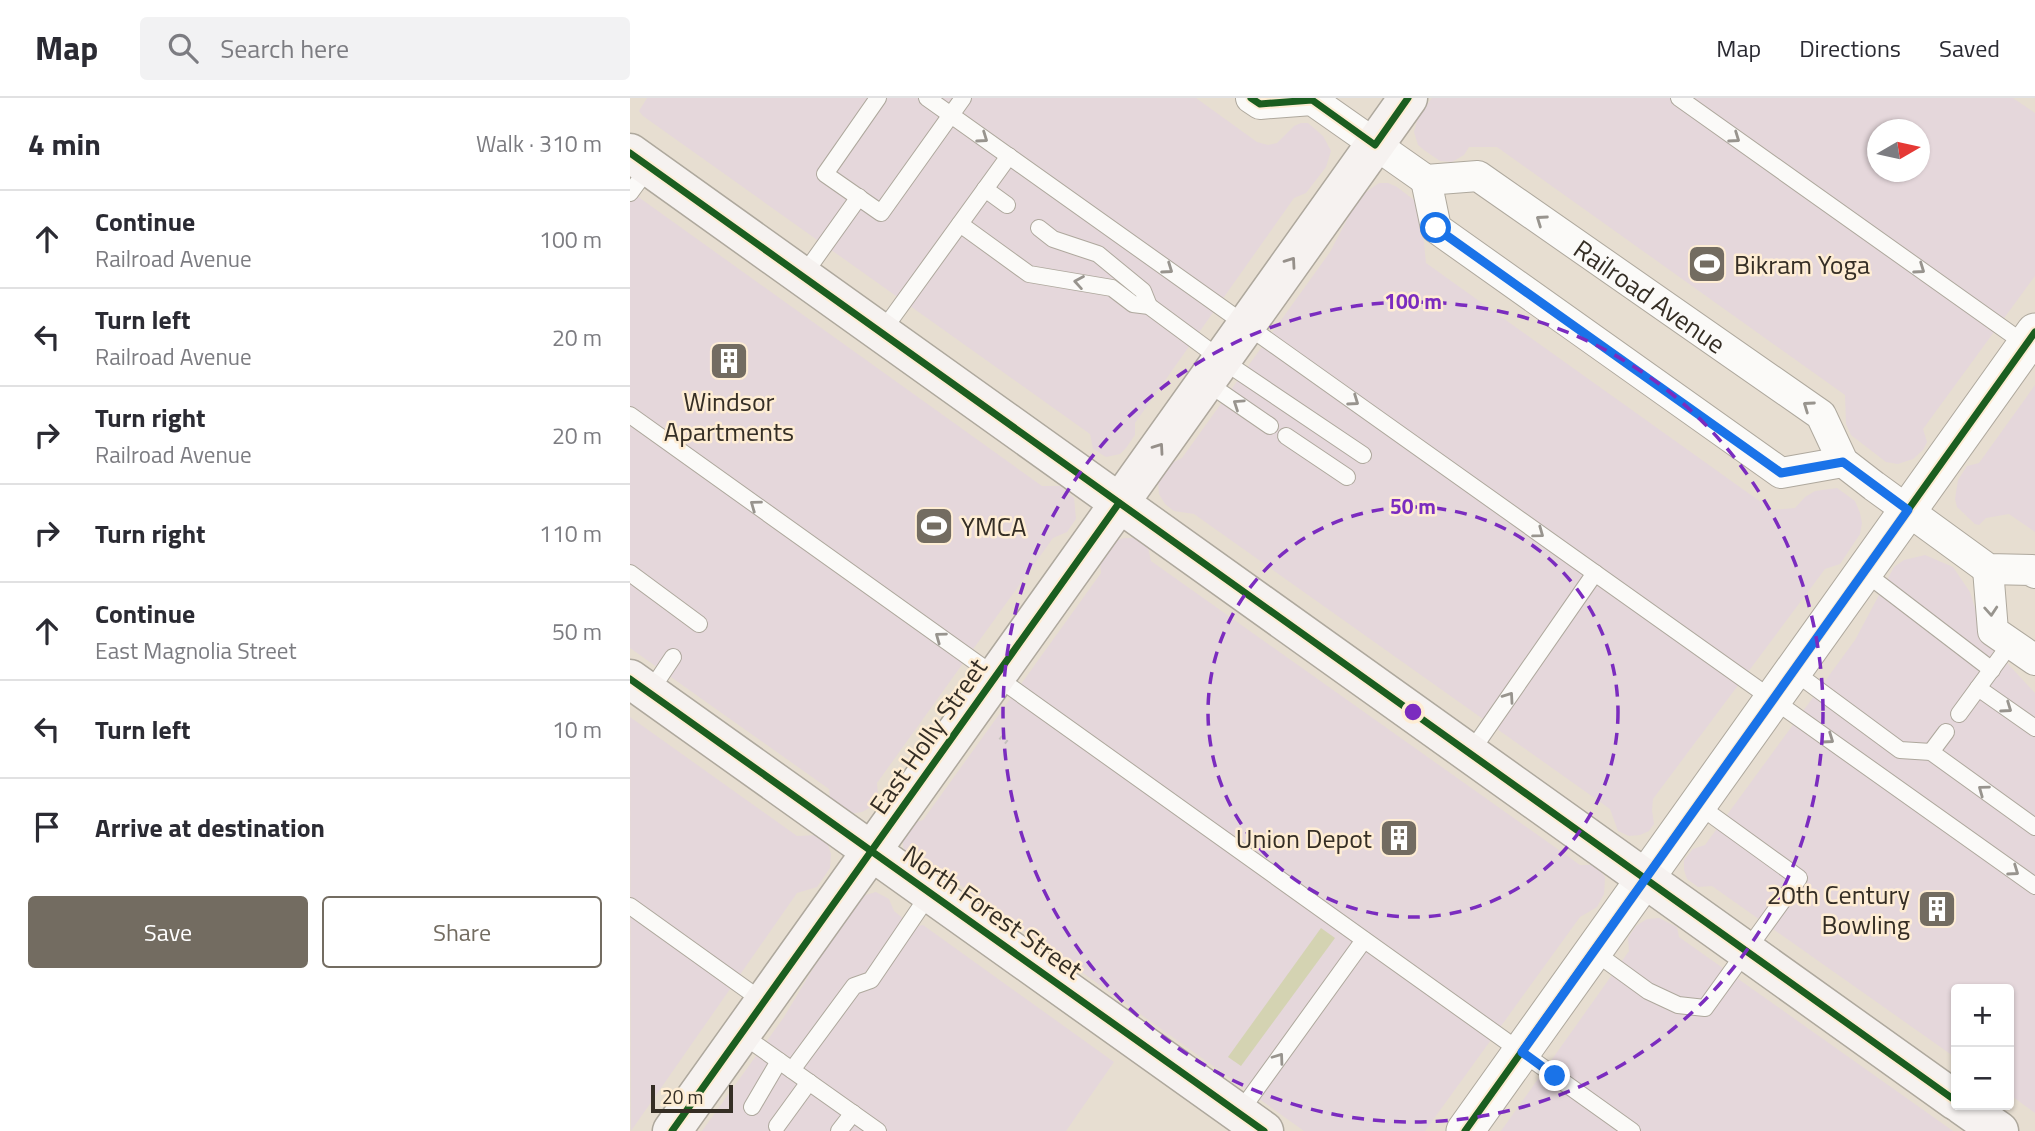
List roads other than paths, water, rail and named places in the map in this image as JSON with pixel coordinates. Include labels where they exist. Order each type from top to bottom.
[{"type":"main road","name":"East Holly Street","points":[[672,1131],[1408,98]]},
{"type":"main road","points":[[636,171],[802,276],[1951,1097]]},
{"type":"main road","name":"North Forest Street","points":[[639,686],[1252,1122]]},
{"type":"main road","points":[[1969,1110],[1999,1131]]},
{"type":"street","points":[[1251,98],[1260,104],[1312,99],[1426,180],[1436,228],[1781,473],[1843,462]]},
{"type":"street","name":"Railroad Avenue","points":[[1426,180],[1478,176],[1822,415],[1843,462],[1989,569]]},
{"type":"street","points":[[1465,1131],[1908,510],[2032,343]]},
{"type":"street","points":[[2035,573],[2032,570],[1989,569],[1993,631],[2035,660]]},
{"type":"lane","points":[[878,98],[825,174],[881,213],[962,98]]},
{"type":"lane","points":[[927,98],[1595,573],[1783,685],[1900,750],[1931,752],[2035,827]]},
{"type":"lane","points":[[1679,98],[2032,343]]},
{"type":"lane","points":[[881,333],[1009,156]]},
{"type":"lane","points":[[985,189],[1007,205]]},
{"type":"lane","points":[[802,276],[859,197]]},
{"type":"lane","points":[[960,224],[1029,274],[1112,288],[1133,304],[1149,306]]},
{"type":"lane","points":[[1039,228],[1053,239],[1098,254],[1143,291],[1149,306],[1270,426]]},
{"type":"lane","points":[[1214,371],[1363,455]]},
{"type":"lane","points":[[630,415],[1632,1131]]},
{"type":"lane","points":[[1286,436],[1347,478]]},
{"type":"lane","points":[[1864,572],[1992,670]]},
{"type":"lane","points":[[630,573],[699,624]]},
{"type":"lane","points":[[1470,753],[1595,573]]},
{"type":"lane","points":[[1959,714],[2011,643]]},
{"type":"lane","points":[[639,686],[674,657]]},
{"type":"lane","points":[[1783,685],[2035,886]]},
{"type":"lane","points":[[1978,688],[2035,728]]},
{"type":"lane","points":[[1931,752],[1946,732]]},
{"type":"lane","points":[[1593,951],[1648,991],[1678,1005],[1705,1008],[1747,951],[1799,878],[1698,805]]},
{"type":"lane","points":[[752,1107],[854,986],[871,980],[930,893]]},
{"type":"lane","points":[[630,906],[764,1002]]},
{"type":"lane","points":[[1252,1122],[1364,940]]},
{"type":"lane","points":[[741,1034],[878,1131]]},
{"type":"lane","points":[[777,1126],[809,1082]]},
{"type":"lane","points":[[839,1131],[853,1113]]},
{"type":"place","name":"Bikram Yoga","points":[[1707,264]]},
{"type":"place","name":"Windsor Apartments","points":[[729,361]]},
{"type":"place","name":"YMCA","points":[[934,526]]},
{"type":"place","name":"Union Depot","points":[[1399,838]]},
{"type":"place","name":"20th Century Bowling","points":[[1937,909]]}]
